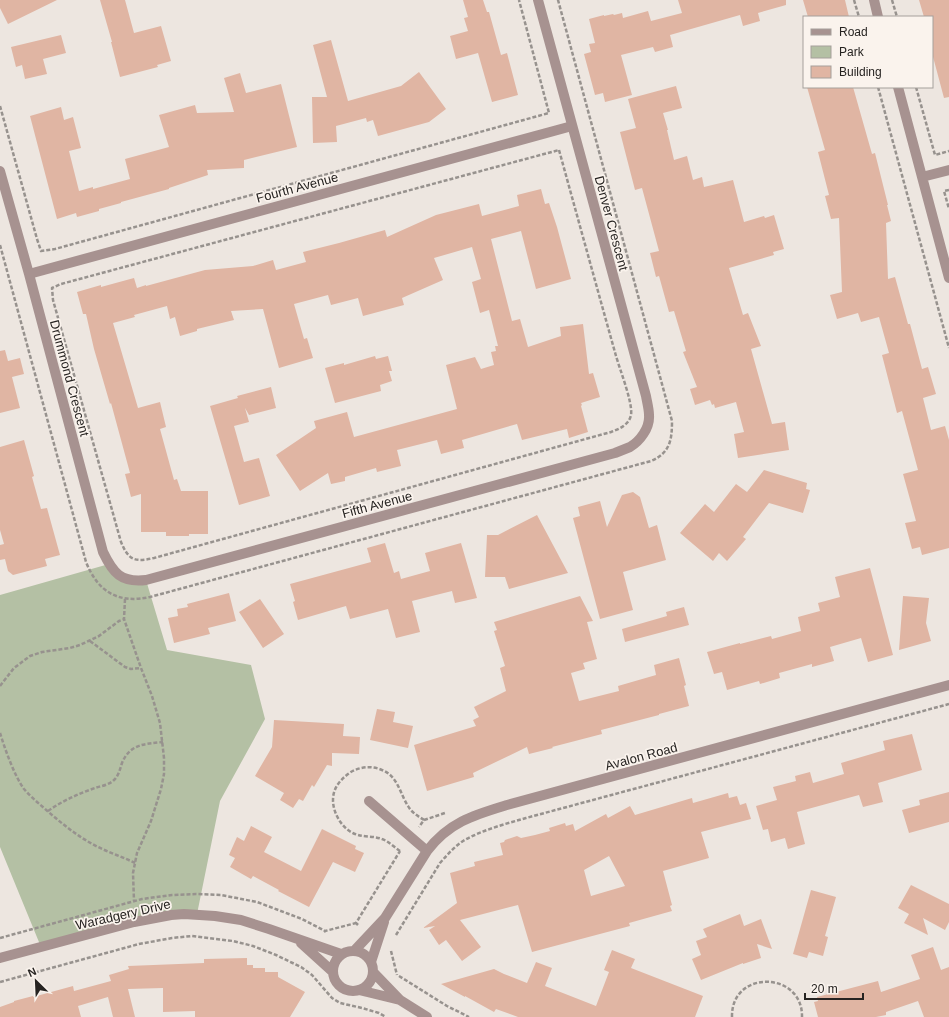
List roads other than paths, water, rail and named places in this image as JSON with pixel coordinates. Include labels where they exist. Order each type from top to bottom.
[{"type":"street","name":"Denver Crescent","points":[[538,0],[646,396],[649,415],[648,424],[642,436],[629,447]]},
{"type":"street","points":[[874,0],[878,16]]},
{"type":"street","points":[[898,88],[949,278]]},
{"type":"street","name":"Fourth Avenue","points":[[29,274],[572,126]]},
{"type":"street","points":[[922,177],[949,170]]},
{"type":"street","name":"Drummond Crescent","points":[[0,171],[103,552],[113,570],[122,578],[130,580]]},
{"type":"street","name":"Fifth Avenue","points":[[130,580],[138,581],[163,576],[615,453],[629,447]]},
{"type":"street","name":"Avalon Road","points":[[354,951],[385,918],[433,843],[449,829],[468,818],[481,813],[949,685]]},
{"type":"street","points":[[369,802],[427,851]]},
{"type":"street","name":"Waradgery Drive","points":[[0,958],[134,922],[184,914],[215,916],[241,920],[342,954]]},
{"type":"street","name":"Avalon Road","points":[[372,967],[385,918]]},
{"type":"street","name":"Waradgery Drive","points":[[298,940],[333,972]]},
{"type":"street","points":[[372,967],[368,983],[359,990],[347,990],[337,983],[334,978],[334,965],[342,954],[354,951],[364,955],[368,958],[372,967],[400,1000],[427,1017]]},
{"type":"street","points":[[359,990],[400,1000]]}]
